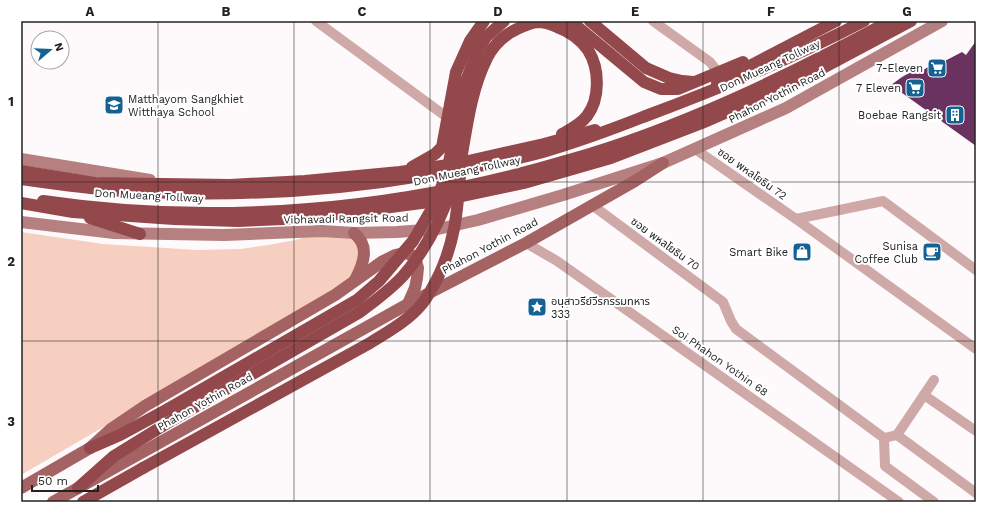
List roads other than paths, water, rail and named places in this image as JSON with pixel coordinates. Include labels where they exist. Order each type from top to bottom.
[{"type":"highway","points":[[400,172],[427,160],[442,147],[456,72],[470,41],[484,21]]},
{"type":"highway","points":[[78,488],[114,456],[171,414],[357,300],[379,281],[413,241],[430,212],[446,177],[465,83],[478,50],[486,37],[504,21]]},
{"type":"highway","points":[[569,21],[644,82],[661,89],[678,89],[741,63],[767,56]]},
{"type":"highway","points":[[590,21],[646,68],[669,78],[697,82]]},
{"type":"highway","points":[[21,171],[95,183],[180,185],[267,184],[400,172],[455,164],[544,144],[594,130],[687,98],[721,82],[767,56],[836,21]]},
{"type":"highway","name":"Don Mueang Tollway","points":[[21,179],[123,191],[184,194],[254,193],[386,182],[464,169],[543,152],[616,128],[687,101],[817,45],[864,21]]},
{"type":"highway","name":"Don Mueang Tollway","points":[[21,198],[71,205],[130,210],[250,212],[316,208],[446,191],[557,164],[634,139],[692,117],[860,37],[890,21]]},
{"type":"highway","name":"Phahon Yothin Road","points":[[444,200],[524,183],[611,158],[702,123],[771,93],[819,70],[911,21]]},
{"type":"highway","points":[[84,502],[143,468],[370,344],[421,306],[441,274],[451,244],[468,119],[475,87],[487,57],[497,43],[510,32],[526,24],[537,22],[562,28],[572,35],[588,51],[595,68],[597,80],[593,106],[587,116],[579,124],[544,144]]},
{"type":"highway","points":[[90,448],[171,414],[360,312],[384,294],[403,276],[419,256],[432,235],[445,208],[462,160]]},
{"type":"highway","name":"Vibhavadi Rangsit Road","points":[[21,203],[72,212],[174,219],[238,221],[307,218],[444,200]]},
{"type":"highway","points":[[72,212],[140,234]]},
{"type":"main road","name":"Phahon Yothin Road","points":[[53,502],[408,304],[526,243],[664,163],[786,108],[942,21]]},
{"type":"main road","points":[[21,159],[180,185]]},
{"type":"main road","name":"Vibhavadi Rangsit Road","points":[[21,222],[114,233],[140,234],[224,235],[322,231],[354,233],[438,229],[478,220],[664,163]]},
{"type":"main road","points":[[354,233],[360,238],[363,245],[364,254],[363,264],[354,282]]},
{"type":"main road","points":[[21,488],[90,448],[111,428],[145,406],[335,295],[395,255],[404,253],[410,254],[416,261],[418,268],[415,288],[408,304]]},
{"type":"street","points":[[316,21],[448,118]]},
{"type":"street","points":[[653,21],[710,62],[718,72]]},
{"type":"street","name":"ซอย พหลโยธิน 72","points":[[695,149],[796,219],[976,349]]},
{"type":"street","points":[[796,219],[883,201],[976,270]]},
{"type":"street","name":"ซอย พหลโยธิน 70","points":[[592,205],[723,302],[736,329],[884,438]]},
{"type":"street","name":"Soi Phahon Yothin 68","points":[[526,243],[557,261],[899,502]]},
{"type":"street","points":[[934,380],[896,435],[884,438],[885,466],[934,502]]},
{"type":"street","points":[[924,395],[976,431]]},
{"type":"street","points":[[896,435],[976,493]]},
{"type":"place","name":"7-Eleven","points":[[937,68]]},
{"type":"place","name":"7 Eleven","points":[[915,88]]},
{"type":"place","name":"Matthayom Sangkhiet Witthaya School","points":[[114,105]]},
{"type":"place","name":"Boebae Rangsit","points":[[955,115]]},
{"type":"place","name":"Smart Bike","points":[[802,252]]},
{"type":"place","name":"Sunisa Coffee Club","points":[[932,252]]},
{"type":"place","name":"อนุสาวรีย์วีรกรรมทหาร 333","points":[[537,307]]}]
